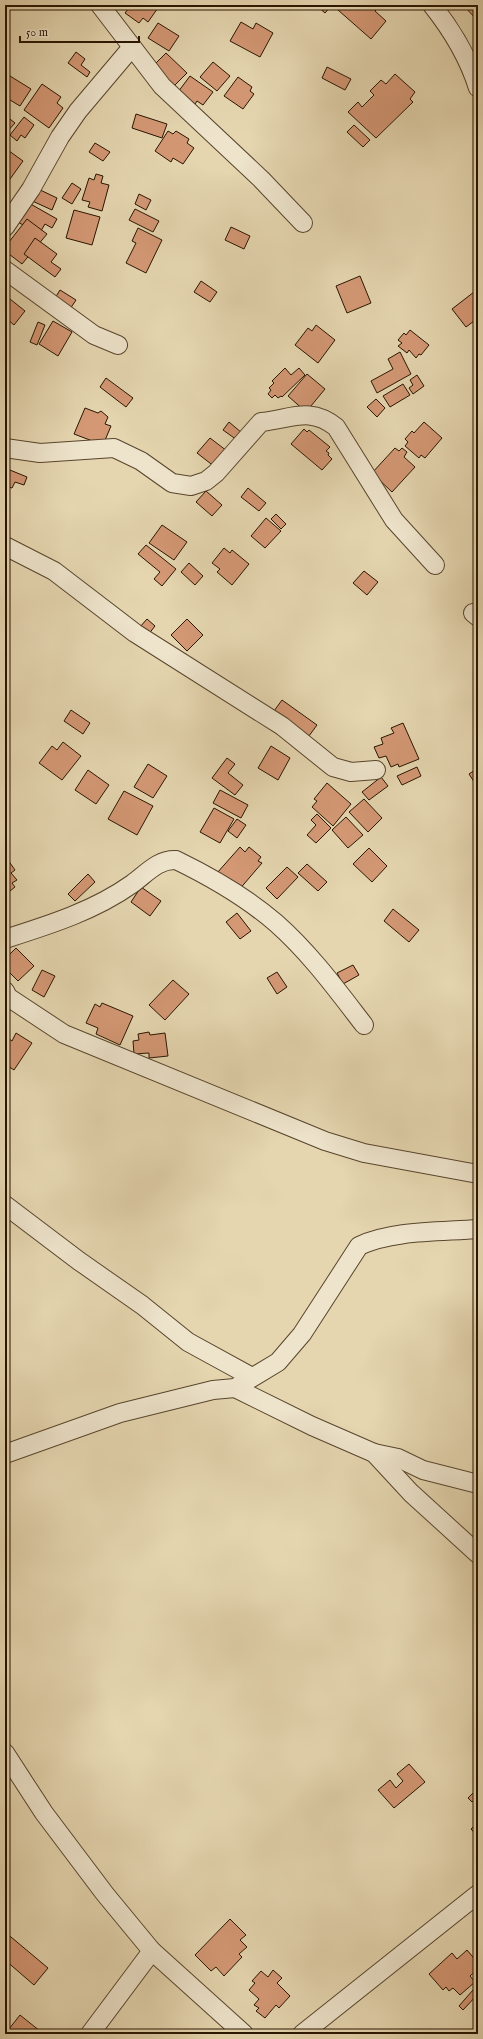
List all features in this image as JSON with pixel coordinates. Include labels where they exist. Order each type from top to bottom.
[{"type":"street","points":[[100,5],[162,86],[261,179],[303,223]]},
{"type":"street","points":[[432,5],[459,45],[478,88]]},
{"type":"street","points":[[5,227],[31,189],[64,130],[78,111],[132,47]]},
{"type":"street","points":[[5,270],[94,335],[118,345]]},
{"type":"street","points":[[5,448],[40,453],[114,448],[141,461],[172,483],[192,486],[206,481],[216,473],[261,422],[312,414],[325,418],[336,427],[394,520],[435,565]]},
{"type":"street","points":[[5,546],[54,571],[135,633],[282,726],[333,767],[341,771],[351,772],[376,770]]},
{"type":"street","points":[[5,939],[47,925],[92,907],[127,887],[154,867],[167,860],[176,860],[234,893],[276,924],[311,957],[364,1024]]},
{"type":"street","points":[[6,996],[64,1034],[325,1141],[364,1153],[478,1174]]},
{"type":"street","points":[[5,1205],[78,1262],[142,1305],[188,1342],[252,1377]]},
{"type":"street","points":[[5,1454],[120,1413],[213,1390],[235,1388],[278,1362],[302,1334],[359,1246],[370,1241],[409,1234],[478,1230]]},
{"type":"street","points":[[235,1388],[312,1426],[374,1453],[398,1458],[423,1470],[478,1484]]},
{"type":"street","points":[[374,1453],[411,1493],[478,1554]]},
{"type":"street","points":[[5,1753],[44,1813],[105,1894],[152,1952],[244,2034]]},
{"type":"street","points":[[302,2034],[478,1894]]},
{"type":"street","points":[[90,2034],[152,1952]]},
{"type":"building","points":[[131,5],[160,5],[148,22],[143,18],[139,23],[125,13]]},
{"type":"building","points":[[316,5],[332,5],[325,13]]},
{"type":"building","points":[[342,5],[380,5],[375,11],[386,21],[371,39],[338,10]]},
{"type":"building","points":[[463,5],[478,5],[478,21]]},
{"type":"building","points":[[241,22],[253,29],[256,23],[273,33],[260,57],[230,41]]},
{"type":"building","points":[[158,23],[179,36],[169,51],[148,38]]},
{"type":"building","points":[[76,52],[85,59],[81,65],[90,72],[87,77],[68,63]]},
{"type":"building","points":[[166,53],[187,73],[174,86],[153,66]]},
{"type":"building","points":[[213,62],[230,76],[217,91],[200,77]]},
{"type":"building","points":[[327,67],[351,79],[345,90],[322,78]]},
{"type":"building","points":[[395,74],[415,92],[410,99],[413,102],[376,138],[348,112],[358,102],[362,107],[374,95],[370,91],[381,80],[386,84]]},
{"type":"building","points":[[10,76],[31,89],[20,106],[5,97],[5,84]]},
{"type":"building","points":[[190,76],[213,92],[203,105],[197,101],[195,104],[178,92]]},
{"type":"building","points":[[238,77],[252,87],[250,91],[254,94],[243,109],[224,96]]},
{"type":"building","points":[[42,84],[61,97],[57,103],[63,108],[49,128],[24,110]]},
{"type":"building","points":[[136,114],[167,124],[162,138],[132,128]]},
{"type":"building","points":[[6,116],[15,123],[5,134],[5,117]]},
{"type":"building","points":[[24,117],[34,125],[25,138],[21,135],[17,141],[10,135]]},
{"type":"building","points":[[354,125],[370,140],[363,147],[347,132]]},
{"type":"building","points":[[168,131],[173,134],[176,131],[189,139],[187,143],[194,148],[183,164],[173,158],[171,162],[155,151]]},
{"type":"building","points":[[95,143],[110,152],[103,161],[89,152]]},
{"type":"building","points":[[5,148],[23,161],[5,186]]},
{"type":"building","points":[[96,174],[103,176],[101,183],[109,185],[102,211],[88,207],[90,202],[82,200],[89,178],[94,180]]},
{"type":"building","points":[[72,183],[81,189],[72,204],[62,198]]},
{"type":"building","points":[[34,187],[57,198],[52,210],[28,199]]},
{"type":"building","points":[[139,194],[151,200],[146,210],[135,204]]},
{"type":"building","points":[[27,202],[57,219],[52,228],[45,224],[39,234],[16,221]]},
{"type":"building","points":[[135,209],[159,221],[153,232],[129,220]]},
{"type":"building","points":[[74,210],[100,217],[92,245],[66,238]]},
{"type":"building","points":[[27,219],[47,234],[22,264],[5,251],[5,247]]},
{"type":"building","points":[[231,227],[250,236],[244,249],[225,240]]},
{"type":"building","points":[[138,228],[162,240],[146,273],[126,263],[136,243],[132,241]]},
{"type":"building","points":[[35,238],[57,254],[51,262],[61,269],[55,277],[24,254]]},
{"type":"building","points":[[360,276],[371,303],[347,313],[336,286]]},
{"type":"building","points":[[201,281],[217,292],[210,302],[194,292]]},
{"type":"building","points":[[60,290],[76,300],[68,312],[52,303]]},
{"type":"building","points":[[474,292],[478,298],[478,318],[466,327],[452,309]]},
{"type":"building","points":[[5,295],[25,311],[14,325],[7,319],[5,322]]},
{"type":"building","points":[[53,321],[72,332],[58,356],[39,344]]},
{"type":"building","points":[[38,322],[45,325],[37,345],[30,342]]},
{"type":"building","points":[[316,325],[335,340],[318,363],[295,345],[308,328],[312,331]]},
{"type":"building","points":[[410,330],[429,345],[421,355],[419,354],[416,358],[409,350],[407,353],[398,346],[402,343],[398,340],[404,333],[406,335]]},
{"type":"building","points":[[400,352],[411,374],[377,393],[371,381],[393,369],[388,359]]},
{"type":"building","points":[[285,368],[291,375],[299,368],[305,375],[282,397],[281,396],[278,398],[275,395],[272,398],[268,394],[271,390],[269,388],[274,383],[272,381]]},
{"type":"building","points":[[307,374],[325,389],[306,412],[288,396]]},
{"type":"building","points":[[417,375],[424,386],[413,394],[409,388],[413,385],[410,380]]},
{"type":"building","points":[[106,378],[133,398],[126,407],[100,387]]},
{"type":"building","points":[[403,384],[410,395],[390,407],[383,396]]},
{"type":"building","points":[[376,399],[385,408],[377,417],[367,407]]},
{"type":"building","points":[[85,408],[98,413],[101,411],[108,417],[105,424],[111,426],[103,445],[74,434]]},
{"type":"building","points":[[229,422],[242,433],[237,440],[223,430]]},
{"type":"building","points":[[424,422],[442,438],[425,458],[421,455],[419,458],[405,446],[408,442],[405,439],[412,431],[414,433]]},
{"type":"building","points":[[304,429],[307,432],[309,430],[330,447],[326,451],[332,459],[322,470],[291,444]]},
{"type":"building","points":[[210,438],[227,451],[215,467],[197,453]]},
{"type":"building","points":[[395,448],[399,451],[402,448],[407,452],[404,457],[415,467],[392,492],[372,473]]},
{"type":"building","points":[[5,468],[27,477],[24,485],[15,482],[12,488],[5,486]]},
{"type":"building","points":[[248,488],[266,503],[259,511],[241,497]]},
{"type":"building","points":[[206,491],[222,505],[212,516],[196,502]]},
{"type":"building","points":[[276,514],[286,524],[281,529],[271,519]]},
{"type":"building","points":[[266,518],[281,531],[265,548],[251,536]]},
{"type":"building","points":[[162,525],[187,542],[174,560],[149,543]]},
{"type":"building","points":[[146,545],[176,569],[162,586],[154,579],[160,572],[138,554]]},
{"type":"building","points":[[224,548],[230,553],[232,550],[249,564],[232,585],[217,572],[220,569],[212,563]]},
{"type":"building","points":[[189,563],[203,576],[195,585],[181,572]]},
{"type":"building","points":[[364,571],[378,582],[367,595],[353,583]]},
{"type":"building","points":[[147,619],[155,626],[148,635],[139,628]]},
{"type":"building","points":[[187,619],[203,635],[187,651],[171,635]]},
{"type":"building","points":[[282,700],[317,725],[309,736],[274,711]]},
{"type":"building","points":[[71,710],[90,723],[83,734],[64,721]]},
{"type":"building","points":[[403,723],[419,759],[399,767],[398,764],[391,767],[386,756],[379,758],[374,747],[383,744],[381,738],[394,733],[391,728]]},
{"type":"building","points":[[63,742],[81,756],[62,780],[39,763],[52,746],[57,750]]},
{"type":"building","points":[[271,746],[290,758],[278,780],[258,768]]},
{"type":"building","points":[[227,758],[235,764],[228,773],[243,785],[235,795],[212,778]]},
{"type":"building","points":[[148,764],[167,776],[153,798],[134,787]]},
{"type":"building","points":[[417,767],[421,776],[402,785],[397,776]]},
{"type":"building","points":[[478,768],[478,788],[469,774]]},
{"type":"building","points":[[88,770],[109,785],[96,804],[75,790]]},
{"type":"building","points":[[381,777],[388,786],[369,800],[362,792]]},
{"type":"building","points":[[327,783],[351,804],[333,826],[312,807],[317,801],[314,799]]},
{"type":"building","points":[[220,790],[248,805],[241,818],[213,803]]},
{"type":"building","points":[[124,791],[153,806],[137,835],[108,819]]},
{"type":"building","points":[[364,799],[382,818],[368,832],[349,812]]},
{"type":"building","points":[[214,808],[234,819],[220,843],[200,832]]},
{"type":"building","points":[[317,814],[331,828],[316,843],[307,835],[316,825],[311,820]]},
{"type":"building","points":[[346,817],[363,835],[348,848],[332,830]]},
{"type":"building","points":[[237,819],[246,825],[237,838],[228,831]]},
{"type":"building","points":[[240,847],[245,852],[249,847],[261,857],[258,861],[262,863],[238,891],[217,873]]},
{"type":"building","points":[[369,848],[387,866],[372,882],[353,864]]},
{"type":"building","points":[[8,860],[15,870],[11,873],[17,880],[12,883],[15,887],[5,895],[5,862]]},
{"type":"building","points":[[307,864],[327,882],[318,891],[298,873]]},
{"type":"building","points":[[287,867],[298,877],[277,899],[266,888]]},
{"type":"building","points":[[88,874],[95,882],[75,901],[68,894]]},
{"type":"building","points":[[141,887],[161,901],[150,916],[131,902]]},
{"type":"building","points":[[393,909],[419,930],[409,942],[384,921]]},
{"type":"building","points":[[237,913],[251,931],[240,939],[226,922]]},
{"type":"building","points":[[16,948],[34,966],[18,981],[5,968],[5,959]]},
{"type":"building","points":[[353,965],[359,975],[343,984],[337,973]]},
{"type":"building","points":[[42,970],[55,976],[44,997],[32,990]]},
{"type":"building","points":[[277,972],[287,987],[277,994],[267,978]]},
{"type":"building","points":[[173,980],[189,994],[165,1020],[149,1005]]},
{"type":"building","points":[[102,1003],[133,1016],[120,1045],[96,1034],[98,1028],[86,1023],[95,1004],[100,1007]]},
{"type":"building","points":[[149,1032],[150,1035],[165,1033],[168,1056],[149,1058],[149,1053],[134,1054],[133,1041],[139,1040],[138,1034]]},
{"type":"building","points":[[16,1033],[32,1043],[14,1070],[5,1064],[5,1036],[12,1041]]},
{"type":"building","points":[[409,1764],[425,1782],[394,1808],[378,1790],[390,1780],[396,1788],[403,1781],[397,1774]]},
{"type":"building","points":[[478,1788],[478,1797],[472,1802],[468,1798]]},
{"type":"building","points":[[478,1822],[478,1837],[471,1829]]},
{"type":"building","points":[[230,1919],[246,1935],[240,1940],[247,1947],[239,1954],[242,1957],[224,1976],[216,1967],[211,1971],[195,1955]]},
{"type":"building","points":[[5,1932],[48,1968],[34,1985],[5,1960]]},
{"type":"building","points":[[467,1950],[478,1963],[478,1969],[470,1976],[475,1982],[460,1995],[453,1988],[449,1991],[446,1987],[443,1990],[429,1974],[452,1953],[457,1959]]},
{"type":"building","points":[[273,1970],[282,1978],[277,1983],[290,1996],[279,2008],[276,2005],[265,2018],[256,2011],[259,2008],[254,2005],[259,1999],[249,1990],[255,1983],[252,1981],[261,1971],[268,1977]]},
{"type":"building","points":[[473,1990],[477,1995],[463,2010],[459,2006]]},
{"type":"building","points":[[20,2015],[40,2031],[38,2034],[5,2034]]}]
